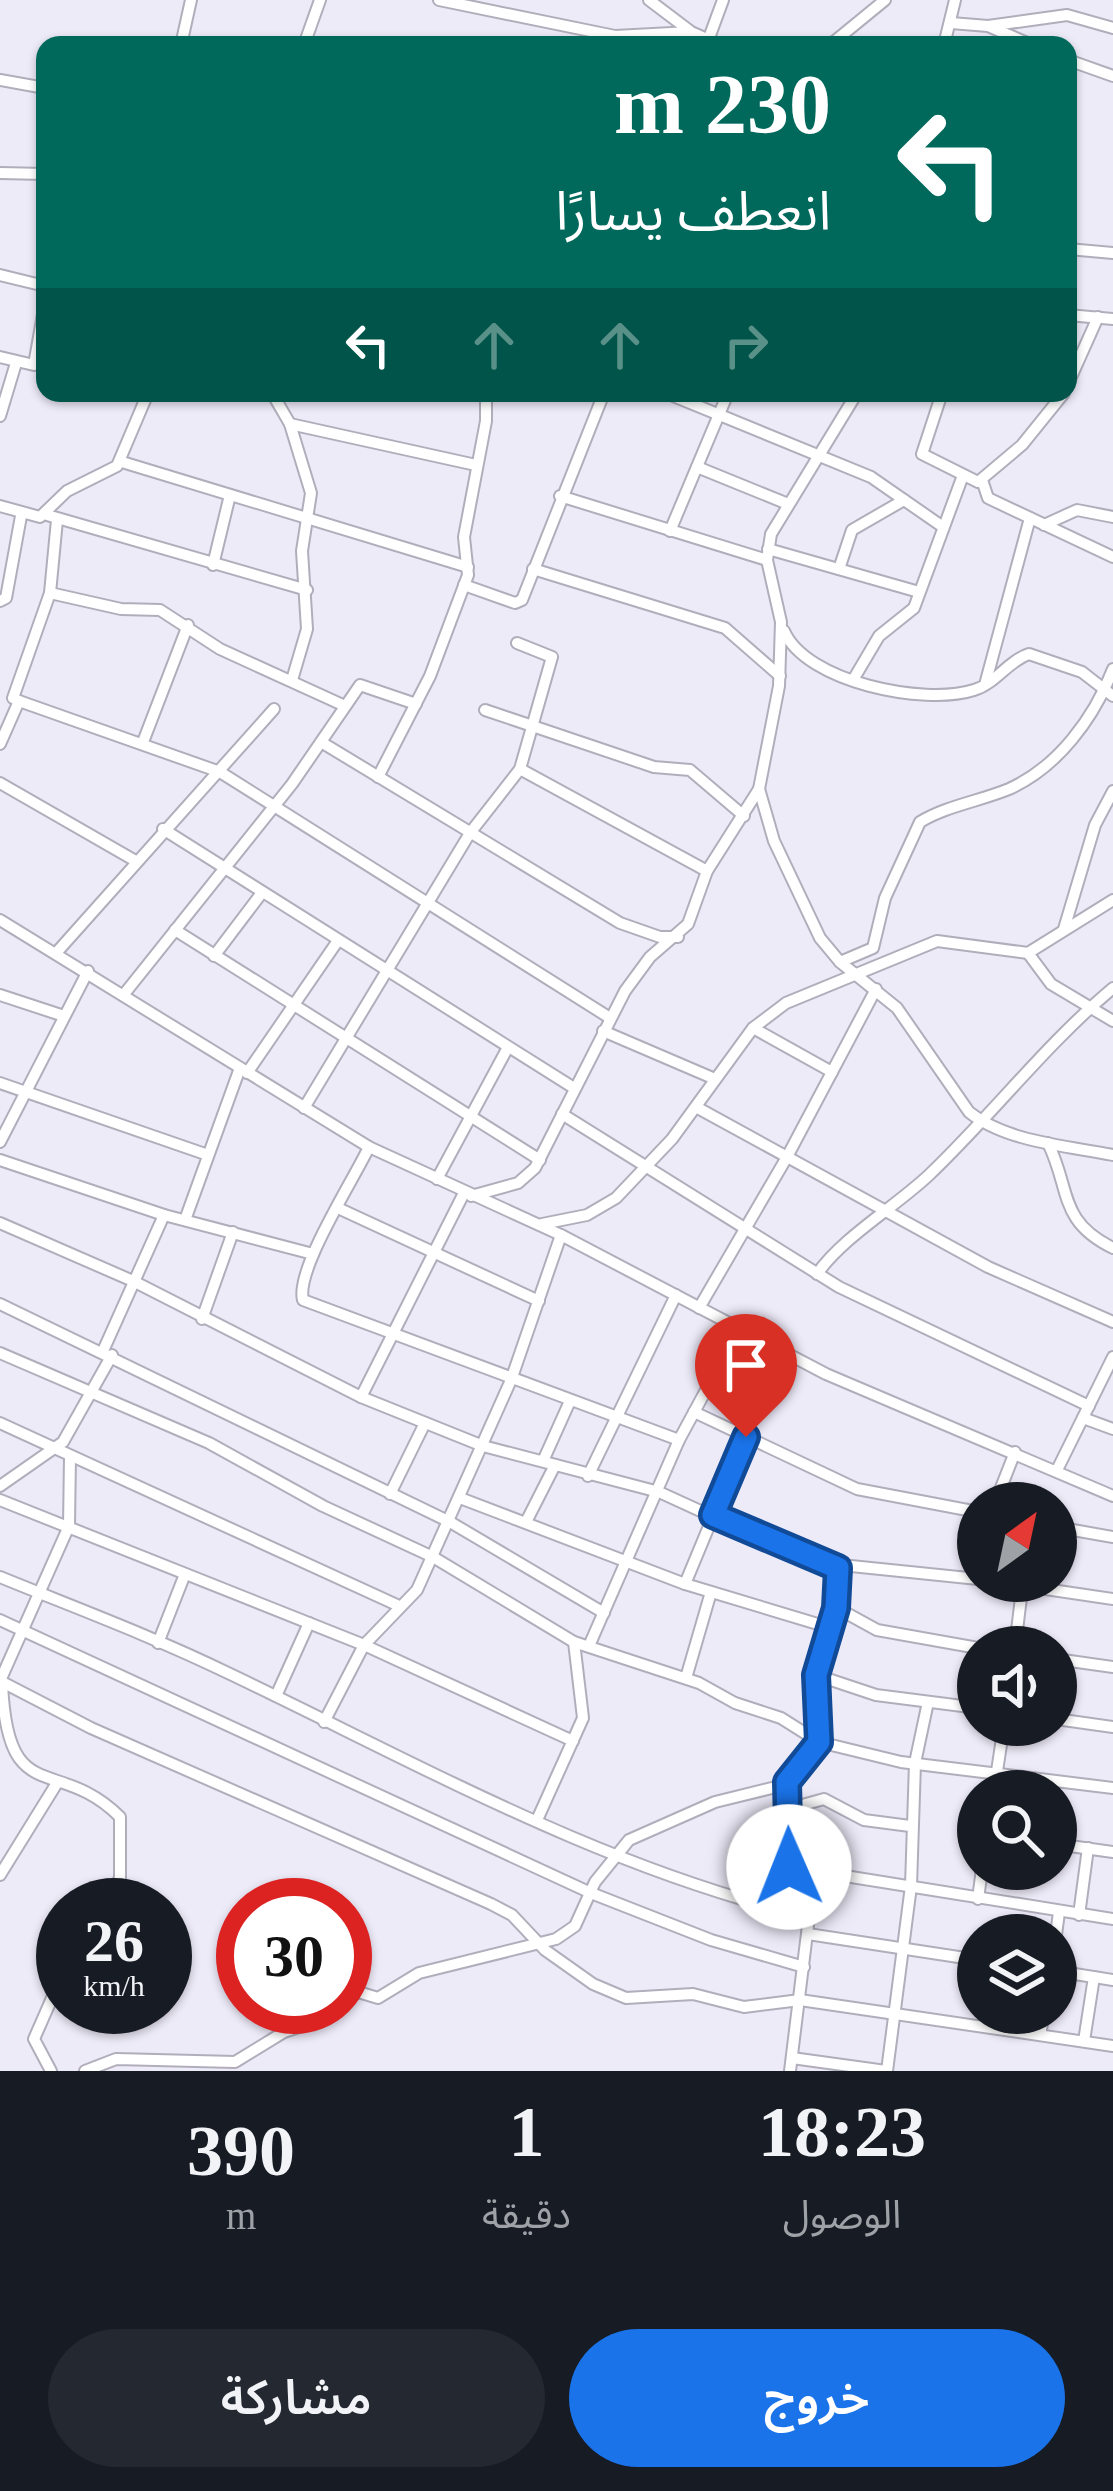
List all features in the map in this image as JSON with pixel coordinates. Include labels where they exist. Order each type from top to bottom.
[{"type":"street","points":[[183,36],[191,0]]},
{"type":"street","points":[[307,36],[320,0]]},
{"type":"street","points":[[439,0],[616,36],[692,32]]},
{"type":"street","points":[[649,0],[701,36]]},
{"type":"street","points":[[716,36],[723,0]]},
{"type":"street","points":[[947,36],[955,0]]},
{"type":"street","points":[[840,36],[877,2]]},
{"type":"street","points":[[952,23],[988,26],[1067,15],[1113,28]]},
{"type":"street","points":[[988,26],[1011,36]]},
{"type":"street","points":[[1077,63],[1113,76]]},
{"type":"street","points":[[0,80],[36,86]]},
{"type":"street","points":[[0,173],[36,174]]},
{"type":"street","points":[[1077,250],[1113,253]]},
{"type":"street","points":[[0,274],[36,284]]},
{"type":"street","points":[[1077,316],[1113,319]]},
{"type":"street","points":[[1077,365],[1099,317]]},
{"type":"street","points":[[0,357],[35,364],[36,358]]},
{"type":"street","points":[[0,416],[16,363]]},
{"type":"street","points":[[0,744],[11,698],[50,593],[52,517],[67,491],[122,462],[145,402]]},
{"type":"street","points":[[277,402],[290,424],[309,482],[309,519],[302,551],[307,629],[292,680]]},
{"type":"street","points":[[378,777],[416,704],[464,585],[468,567],[464,538],[485,402]]},
{"type":"street","points":[[464,585],[520,602],[600,402]]},
{"type":"street","points":[[692,402],[820,455],[943,527]]},
{"type":"street","points":[[670,531],[724,402]]},
{"type":"street","points":[[845,402],[848,407]]},
{"type":"street","points":[[361,1396],[468,1194],[518,1183],[540,1160],[610,1018],[650,957],[692,919],[707,871],[760,789],[780,676],[781,622],[768,555],[788,505],[851,402]]},
{"type":"street","points":[[939,402],[922,454],[962,478],[982,480],[1022,445],[1057,402]]},
{"type":"street","points":[[290,424],[476,465]]},
{"type":"street","points":[[122,462],[468,567]]},
{"type":"street","points":[[697,467],[788,505]]},
{"type":"street","points":[[853,680],[879,636],[911,612],[962,478]]},
{"type":"street","points":[[982,480],[988,498],[1113,557]]},
{"type":"street","points":[[213,565],[230,495]]},
{"type":"street","points":[[560,496],[670,531],[920,592]]},
{"type":"street","points":[[839,569],[852,530],[904,500]]},
{"type":"street","points":[[0,506],[21,516],[52,517],[307,590]]},
{"type":"street","points":[[1044,525],[1077,510],[1113,517]]},
{"type":"street","points":[[0,601],[6,598],[21,516]]},
{"type":"street","points":[[985,684],[1030,518]]},
{"type":"street","points":[[533,569],[725,628],[780,676]]},
{"type":"street","points":[[50,593],[121,609],[160,610],[220,649],[345,706]]},
{"type":"street","points":[[781,622],[796,651],[819,668],[901,692],[969,692],[1029,654],[1082,672],[1109,693]]},
{"type":"street","points":[[143,742],[188,626]]},
{"type":"street","points":[[304,1108],[470,833],[520,769],[552,657],[517,643]]},
{"type":"street","points":[[840,962],[873,948],[885,898],[920,823],[1008,789],[1050,765],[1109,693],[1113,670]]},
{"type":"street","points":[[125,993],[274,807],[362,683],[416,704]]},
{"type":"street","points":[[11,698],[220,772],[610,1018]]},
{"type":"street","points":[[57,952],[134,860],[274,709]]},
{"type":"street","points":[[485,710],[654,767],[690,770],[743,816]]},
{"type":"street","points":[[321,742],[620,923],[660,937],[677,937]]},
{"type":"street","points":[[520,769],[707,871]]},
{"type":"street","points":[[0,783],[134,860]]},
{"type":"street","points":[[760,789],[774,841],[820,938],[840,962],[897,1008],[962,1105],[984,1123],[1048,1143],[1113,1154]]},
{"type":"street","points":[[1063,932],[1095,825],[1113,791]]},
{"type":"street","points":[[163,830],[574,1088]]},
{"type":"street","points":[[214,956],[261,894]]},
{"type":"street","points":[[538,1225],[596,1212],[646,1166],[753,1028],[786,1003],[937,941],[1028,953],[1113,900]]},
{"type":"street","points":[[0,920],[369,1147],[561,1235],[865,1392],[1113,1496]]},
{"type":"street","points":[[175,930],[540,1160]]},
{"type":"street","points":[[185,1220],[244,1071],[337,942]]},
{"type":"street","points":[[1028,953],[1043,977],[1113,1022]]},
{"type":"street","points":[[0,1142],[88,971]]},
{"type":"street","points":[[699,1308],[787,1157],[876,988]]},
{"type":"street","points":[[817,1274],[832,1252],[888,1214],[984,1123],[1113,988]]},
{"type":"street","points":[[0,994],[64,1016]]},
{"type":"street","points":[[753,1028],[832,1072]]},
{"type":"street","points":[[603,1031],[715,1079]]},
{"type":"street","points":[[437,1179],[507,1049]]},
{"type":"street","points":[[0,1083],[208,1155]]},
{"type":"street","points":[[696,1106],[988,1267],[1113,1322]]},
{"type":"street","points":[[562,1114],[817,1274],[1113,1430]]},
{"type":"street","points":[[1048,1143],[1059,1166],[1064,1199],[1084,1233],[1113,1248]]},
{"type":"street","points":[[369,1147],[314,1254],[301,1289],[303,1300],[679,1440]]},
{"type":"street","points":[[0,1160],[164,1215],[314,1254]]},
{"type":"street","points":[[340,1209],[539,1301]]},
{"type":"street","points":[[0,1486],[55,1449],[95,1394],[133,1281],[164,1215]]},
{"type":"street","points":[[0,1223],[133,1281],[361,1396],[483,1446],[659,1492],[838,1568],[871,1565],[957,1576]]},
{"type":"street","points":[[202,1319],[233,1232]]},
{"type":"street","points":[[324,1722],[364,1645],[416,1590],[433,1557],[512,1380],[561,1235]]},
{"type":"street","points":[[588,1476],[676,1295]]},
{"type":"street","points":[[0,1304],[450,1522],[604,1613]]},
{"type":"street","points":[[589,1646],[679,1440],[739,1329]]},
{"type":"street","points":[[0,1353],[209,1443],[323,1506],[433,1557],[574,1642],[686,1678],[781,1718],[819,1742],[915,1763],[987,1770]]},
{"type":"street","points":[[1058,1470],[1113,1358]]},
{"type":"street","points":[[526,1522],[570,1401]]},
{"type":"street","points":[[694,1412],[857,1489],[957,1508]]},
{"type":"street","points":[[0,1423],[398,1605]]},
{"type":"street","points":[[391,1494],[425,1424]]},
{"type":"street","points":[[685,1584],[746,1437]]},
{"type":"street","points":[[1003,1482],[1015,1452]]},
{"type":"street","points":[[70,1456],[69,1526],[20,1628],[1,1682],[4,1728],[13,1751],[32,1771],[120,1817],[120,1878]]},
{"type":"street","points":[[460,1498],[685,1584],[831,1628]]},
{"type":"street","points":[[0,1500],[364,1645],[573,1741]]},
{"type":"street","points":[[1077,1531],[1113,1537]]},
{"type":"street","points":[[372,1996],[378,1998],[419,1973],[556,1939],[575,1926],[591,1893],[628,1840],[715,1802],[787,1782],[819,1742],[816,1675],[836,1608],[838,1568]]},
{"type":"street","points":[[158,1643],[185,1574]]},
{"type":"street","points":[[0,1577],[276,1696],[615,1858],[737,1900],[808,1917]]},
{"type":"street","points":[[686,1678],[711,1592]]},
{"type":"street","points":[[1077,1593],[1113,1599]]},
{"type":"street","points":[[836,1608],[877,1630],[957,1644]]},
{"type":"street","points":[[0,1620],[591,1893],[711,1940],[804,1967]]},
{"type":"street","points":[[276,1696],[309,1624]]},
{"type":"street","points":[[537,1820],[584,1706],[574,1642]]},
{"type":"street","points":[[1077,1662],[1113,1667]]},
{"type":"street","points":[[816,1675],[876,1695],[957,1705]]},
{"type":"street","points":[[1,1682],[91,1728],[491,1904],[593,1984],[626,1998],[693,1994],[744,2007],[800,2000],[1113,2046]]},
{"type":"street","points":[[787,1782],[789,1867],[808,1917],[792,2064],[887,2071],[911,1886],[915,1763],[928,1702]]},
{"type":"street","points":[[1077,1722],[1113,1727]]},
{"type":"street","points":[[0,1875],[57,1783]]},
{"type":"street","points":[[1077,1783],[1113,1788]]},
{"type":"street","points":[[788,1809],[824,1799],[864,1820],[910,1826]]},
{"type":"street","points":[[1077,1847],[1113,1852]]},
{"type":"street","points":[[1078,1915],[1088,1849]]},
{"type":"street","points":[[789,1867],[1113,1919]]},
{"type":"street","points":[[978,1899],[979,1890]]},
{"type":"street","points":[[808,1934],[957,1957]]},
{"type":"street","points":[[1077,1974],[1113,1980]]},
{"type":"street","points":[[1084,2042],[1094,1977]]},
{"type":"street","points":[[36,2034],[34,2039],[51,2071]]},
{"type":"street","points":[[85,2071],[116,2059],[235,2062],[281,2034]]},
{"type":"route","points":[[746,1437],[713,1515],[812,1562],[838,1568],[836,1608],[816,1675],[822,1727],[819,1742],[787,1782],[789,1867]]}]
